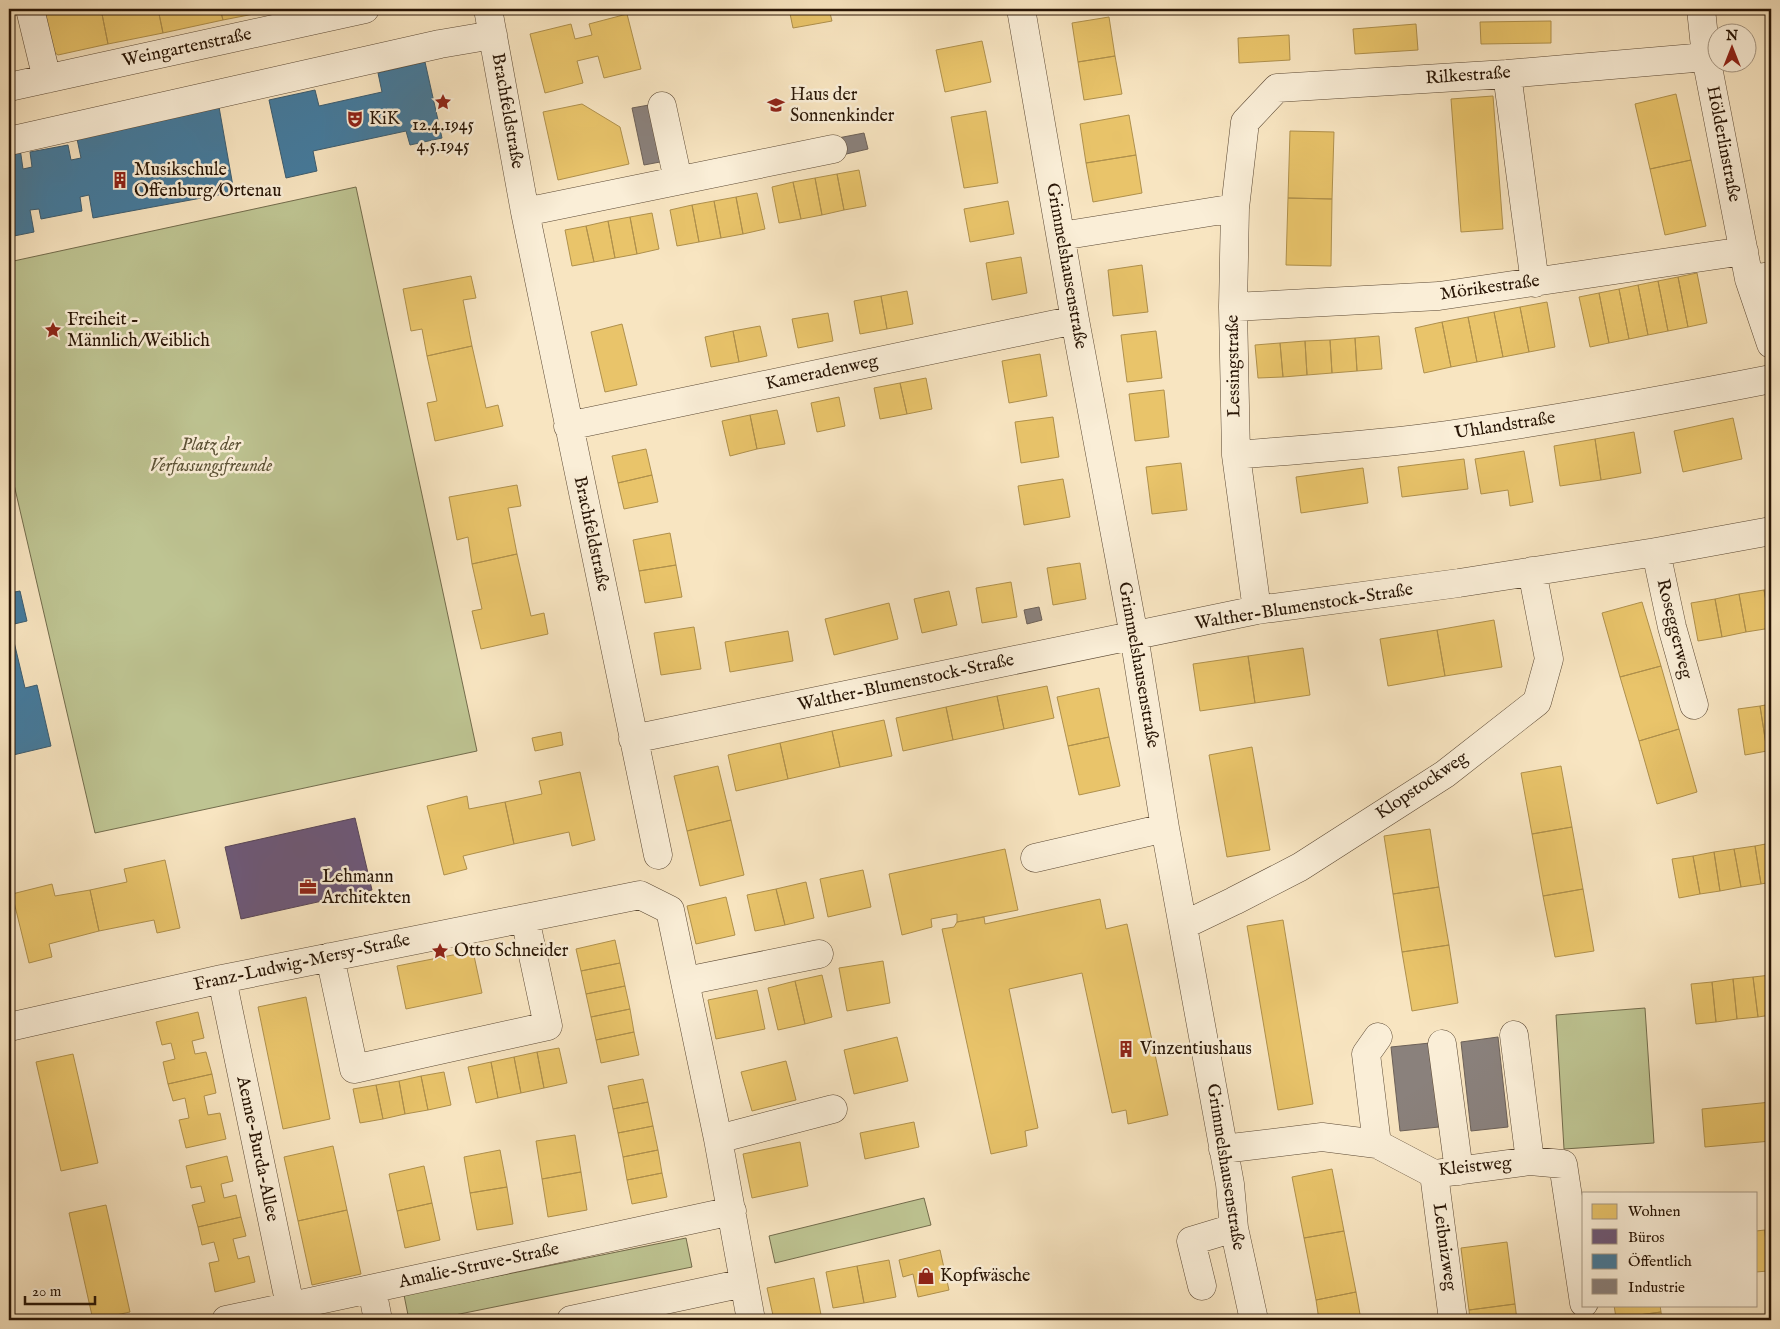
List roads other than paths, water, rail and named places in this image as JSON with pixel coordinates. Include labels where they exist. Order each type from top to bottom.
[{"type":"street","points":[[30,9],[46,79]]},
{"type":"street","name":"Weingartenstraße","points":[[9,87],[364,9]]},
{"type":"street","name":"Brachfeldstraße","points":[[488,9],[525,212],[568,426],[658,855]]},
{"type":"street","name":"Grimmelshausenstraße","points":[[1022,9],[1075,320],[1134,636],[1165,828],[1230,1184],[1234,1228],[1254,1320]]},
{"type":"street","name":"Hölderlinstraße","points":[[1701,9],[1706,57],[1744,251],[1760,278],[1771,344]]},
{"type":"street","points":[[9,141],[440,44],[493,35]]},
{"type":"street","name":"Rilkestraße","points":[[1245,122],[1277,88],[1507,74],[1706,57]]},
{"type":"street","points":[[1507,74],[1535,283]]},
{"type":"street","points":[[662,106],[678,180]]},
{"type":"street","name":"Lessingstraße","points":[[1245,122],[1235,208],[1233,307],[1236,455],[1257,610]]},
{"type":"street","points":[[525,212],[833,149]]},
{"type":"street","points":[[1061,236],[1235,208]]},
{"type":"street","name":"Mörikestraße","points":[[1233,307],[1439,296],[1744,251]]},
{"type":"street","name":"Kameradenweg","points":[[568,426],[1075,320]]},
{"type":"street","name":"Uhlandstraße","points":[[1236,455],[1445,436],[1550,420],[1771,379]]},
{"type":"street","name":"Walther-Blumenstock-Straße","points":[[633,739],[1257,610],[1391,593],[1656,552],[1771,531]]},
{"type":"street","name":"Roseggerweg","points":[[1656,552],[1672,627],[1694,705]]},
{"type":"street","name":"Klopstockweg","points":[[1184,925],[1234,902],[1300,867],[1445,774],[1537,702],[1549,659],[1532,571]]},
{"type":"street","points":[[1035,858],[1165,828]]},
{"type":"street","name":"Franz-Ludwig-Mersy-Straße","points":[[9,1027],[222,979],[640,894],[670,910],[718,1138],[751,1320]]},
{"type":"street","points":[[330,957],[354,1069],[548,1026],[525,918]]},
{"type":"street","points":[[686,981],[818,954]]},
{"type":"street","name":"Aenne-Burda-Allee","points":[[222,979],[292,1314]]},
{"type":"street","points":[[1514,1035],[1530,1160]]},
{"type":"street","points":[[1377,1144],[1366,1054],[1378,1037]]},
{"type":"street","name":"Leibnizweg","points":[[1442,1044],[1453,1320]]},
{"type":"street","points":[[718,1138],[833,1109]]},
{"type":"street","name":"Kleistweg","points":[[1223,1149],[1322,1137],[1377,1144],[1447,1172],[1530,1160],[1564,1164],[1582,1290]]},
{"type":"street","name":"Amalie-Struve-Straße","points":[[226,1320],[292,1314],[372,1290],[732,1211]]},
{"type":"street","points":[[1202,1286],[1191,1241],[1234,1228]]},
{"type":"street","points":[[570,1320],[744,1283]]},
{"type":"street","points":[[372,1290],[378,1320]]},
{"type":"street","name":"Kleistweg","points":[[1584,1306],[1586,1320]]},
{"type":"place","name":"12.4.1945 4.5.1945","points":[[443,102]]},
{"type":"place","name":"Haus der Sonnenkinder","points":[[776,105]]},
{"type":"place","name":"KiK","points":[[355,119]]},
{"type":"place","name":"Musikschule Offenburg/Ortenau","points":[[120,180]]},
{"type":"place","name":"Freiheit - Männlich/Weiblich","points":[[53,330]]},
{"type":"place","name":"Lehmann Architekten","points":[[308,887]]},
{"type":"place","name":"Otto Schneider","points":[[440,951]]},
{"type":"place","name":"Vinzentiushaus","points":[[1126,1049]]},
{"type":"place","name":"Kopfwäsche","points":[[926,1276]]},
{"type":"park label","name":"Platz der Verfassungsfreunde","points":[[211,455]]}]
